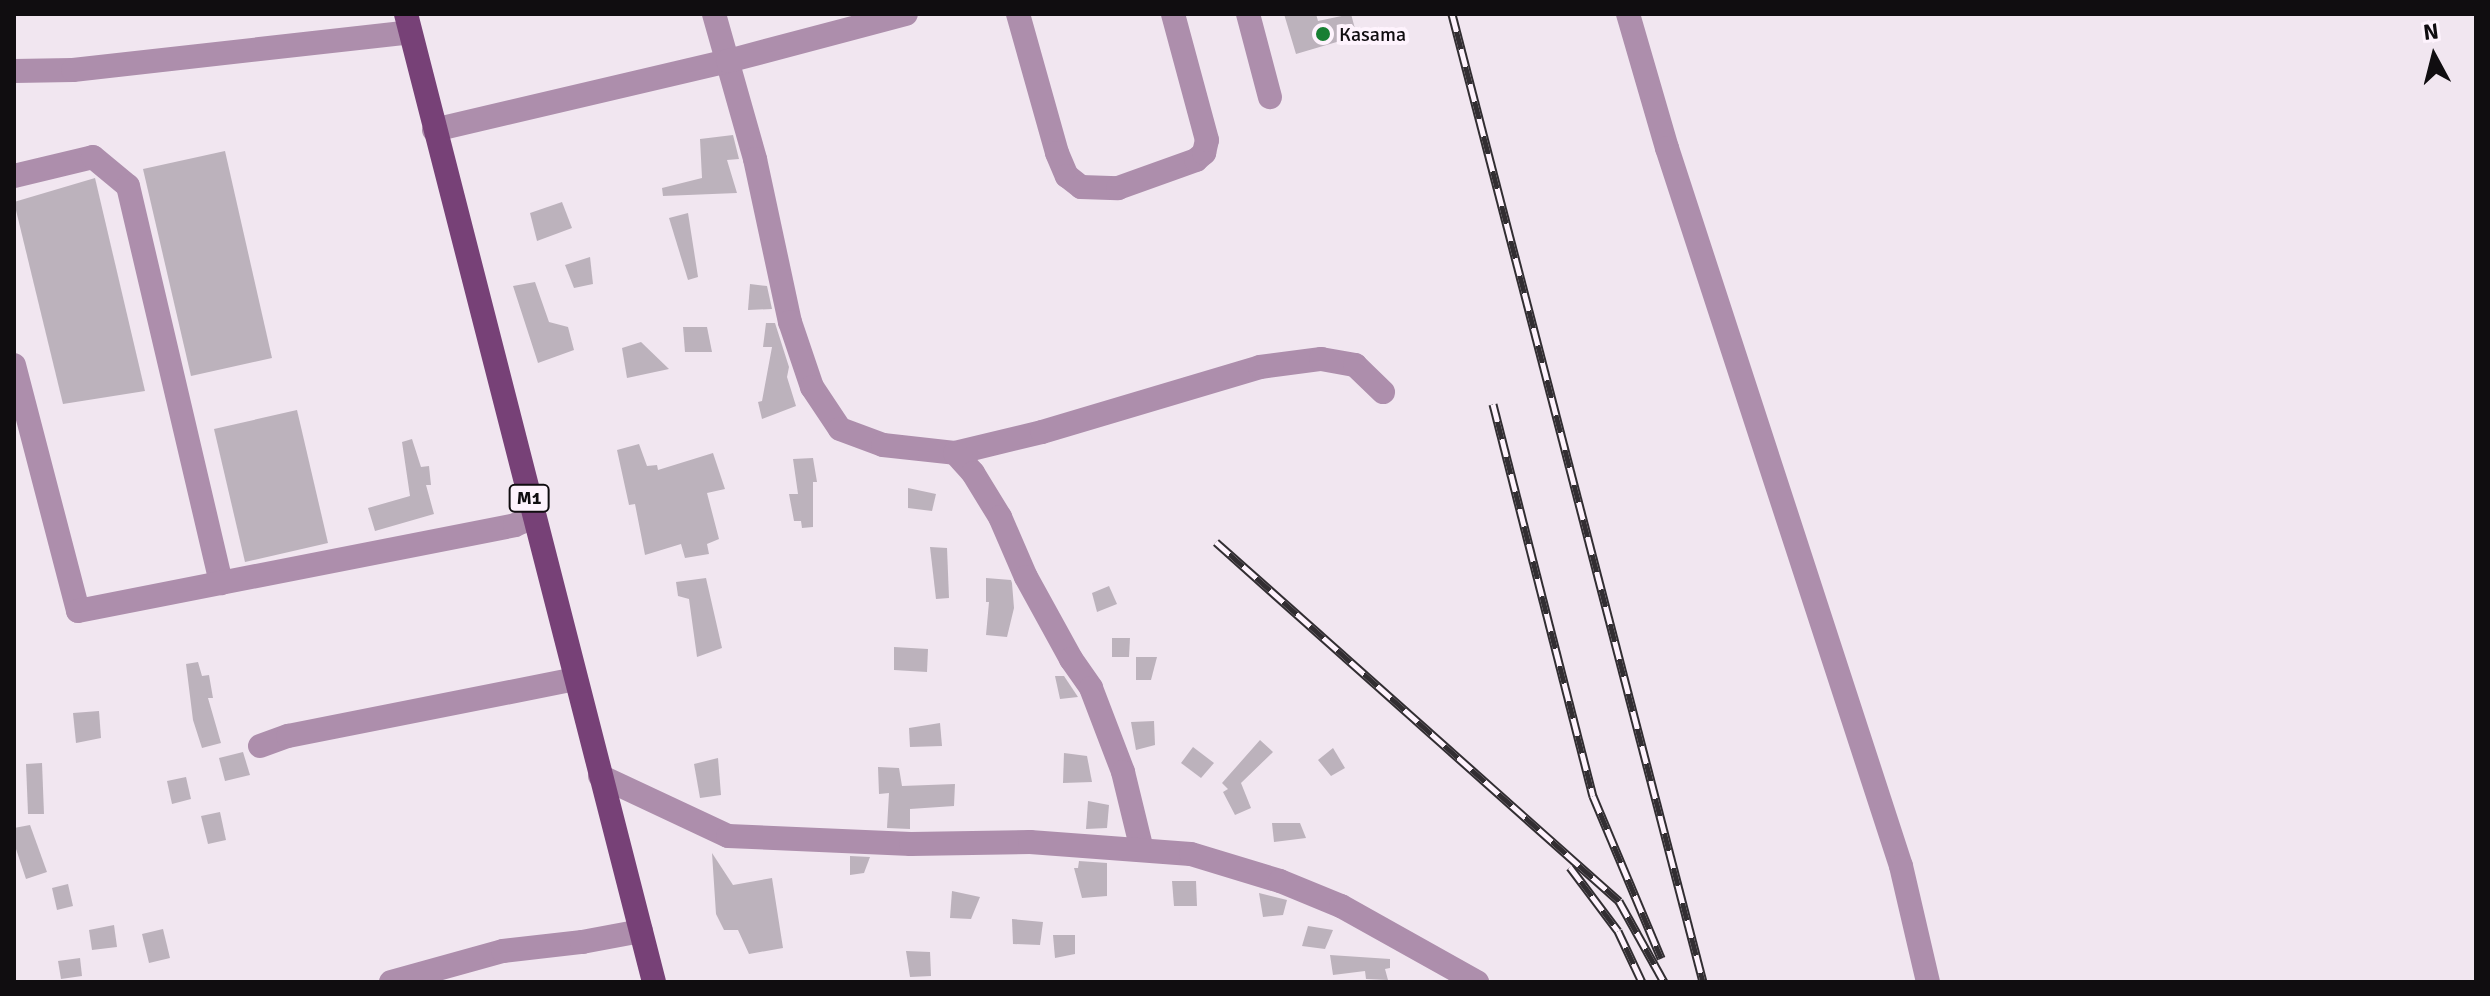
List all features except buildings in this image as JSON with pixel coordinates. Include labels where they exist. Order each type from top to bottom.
[{"type":"main road","name":"M1","points":[[408,23],[654,982]]},
{"type":"street","points":[[714,14],[755,159],[790,322],[812,387],[840,429],[883,445],[955,453],[1042,432],[1260,367],[1321,359],[1355,365],[1383,392]]},
{"type":"street","points":[[434,130],[728,61],[906,14]]},
{"type":"street","points":[[1018,14],[1057,153],[1067,176],[1081,187],[1118,188],[1196,160],[1204,153],[1207,140],[1173,14]]},
{"type":"street","points":[[1248,14],[1270,97]]},
{"type":"street","points":[[1628,14],[1667,148],[1901,866],[1928,982]]},
{"type":"street","points":[[14,71],[73,70],[408,23]]},
{"type":"street","points":[[14,176],[93,157],[128,186],[221,583]]},
{"type":"street","points":[[14,365],[78,611],[515,525],[534,517]]},
{"type":"street","points":[[955,453],[973,473],[1000,517],[1026,577],[1071,659],[1091,688],[1123,772],[1142,850]]},
{"type":"street","points":[[260,746],[288,736],[575,679]]},
{"type":"street","points":[[600,776],[728,836],[911,844],[1030,842],[1191,854],[1280,881],[1341,906],[1477,982]]},
{"type":"street","points":[[391,982],[503,951],[582,942],[641,931]]},
{"type":"railway","points":[[1452,14],[1703,982]]},
{"type":"railway","points":[[1493,404],[1593,796],[1661,958]]},
{"type":"railway","points":[[1216,542],[1619,901],[1664,982]]},
{"type":"railway","points":[[1570,867],[1618,931],[1642,982]]},
{"type":"place","name":"Kasama","points":[[1323,34]]}]
